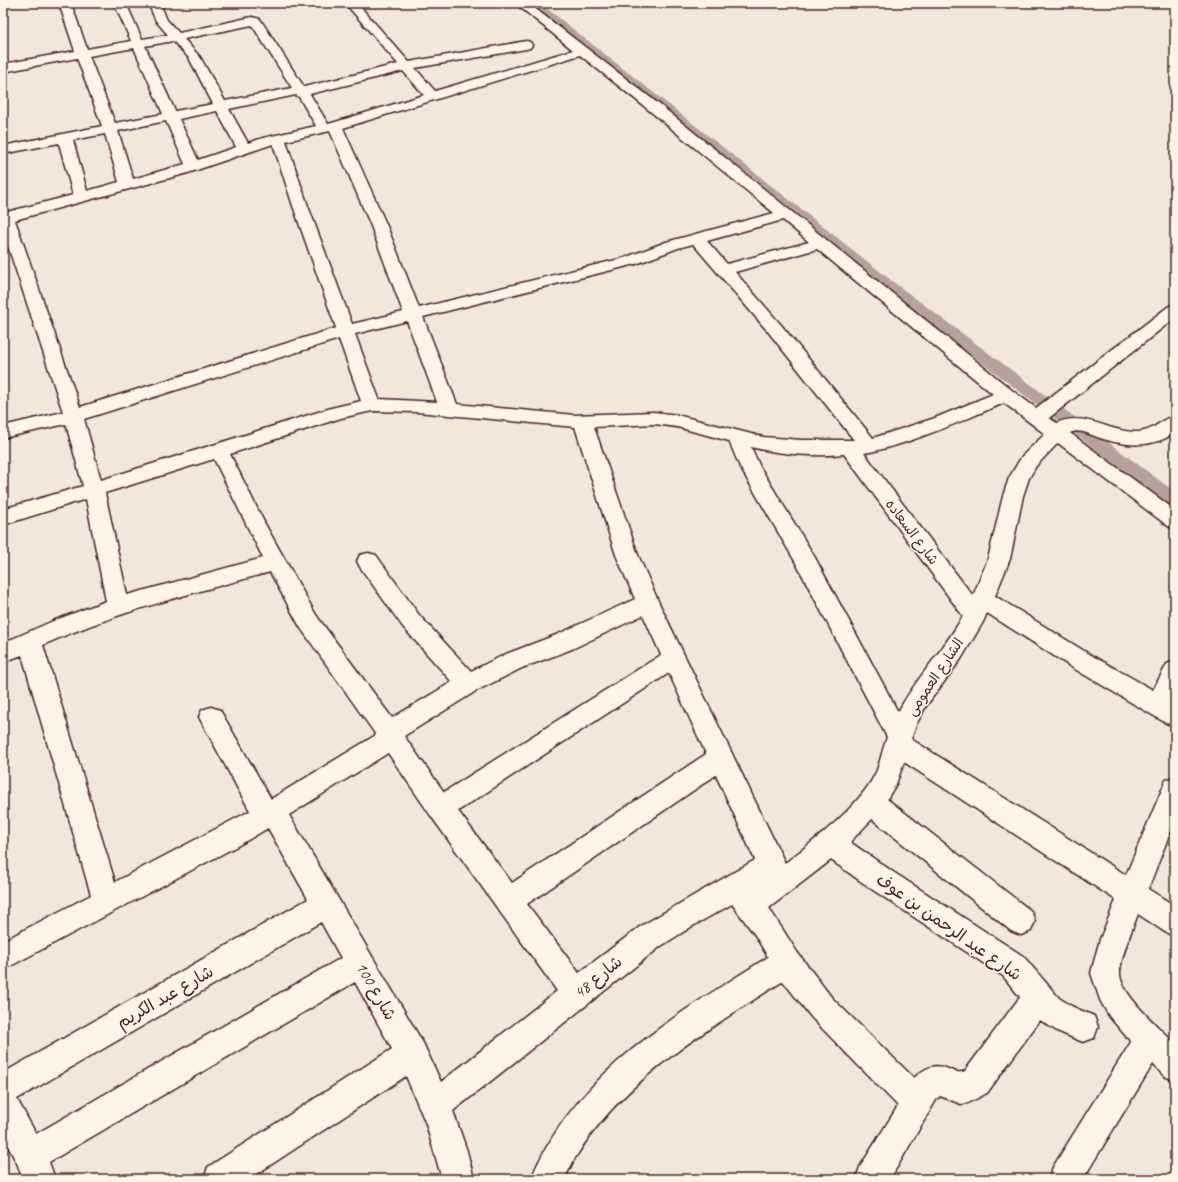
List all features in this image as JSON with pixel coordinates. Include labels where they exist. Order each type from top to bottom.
[{"type":"street","points":[[65,3],[82,54],[106,112],[127,184]]},
{"type":"street","points":[[120,3],[194,166]]},
{"type":"street","points":[[154,3],[162,21],[194,57],[244,148]]},
{"type":"street","points":[[351,3],[432,96]]},
{"type":"street","points":[[521,3],[821,242],[1006,395],[1175,521]]},
{"type":"street","points":[[3,68],[139,44],[248,21],[256,22],[301,92],[330,127],[379,226],[449,408]]},
{"type":"street","points":[[3,150],[292,92],[301,92],[406,66],[526,45]]},
{"type":"street","points":[[118,606],[94,489],[73,416],[4,217],[194,166],[244,148],[330,127],[582,51]]},
{"type":"street","points":[[65,138],[81,196]]},
{"type":"street","points":[[278,139],[296,196],[372,405]]},
{"type":"street","points":[[3,432],[73,416],[346,331],[630,261],[659,250],[786,215]]},
{"type":"street","name":"شارع السعاده","points":[[697,239],[776,330],[978,608]]},
{"type":"street","points":[[724,270],[821,242]]},
{"type":"street","points":[[1036,418],[1175,310]]},
{"type":"street","points":[[3,517],[338,412],[372,405],[449,408],[522,416],[582,420],[654,418],[677,421],[763,444],[859,446],[902,436],[942,422],[1006,395]]},
{"type":"street","points":[[582,420],[627,555],[673,658],[775,874]]},
{"type":"street","name":"الشارع العمومى","points":[[775,874],[829,843],[871,802],[885,779],[895,756],[898,740],[919,697],[946,662],[978,608],[1000,555],[1013,494],[1020,477],[1029,462],[1064,427],[1073,425],[1085,426],[1122,438],[1134,439],[1157,435],[1169,428],[1175,421]]},
{"type":"street","points":[[737,437],[750,467],[805,560],[898,740],[1175,922]]},
{"type":"street","points":[[219,450],[308,621],[390,735],[440,808],[577,994]]},
{"type":"street","points":[[368,561],[411,621],[468,684]]},
{"type":"street","points":[[3,653],[61,627],[118,606],[276,562]]},
{"type":"street","points":[[3,956],[198,854],[269,814],[468,684],[514,661],[556,645],[648,603]]},
{"type":"street","points":[[978,608],[1082,661],[1167,711],[1175,671]]},
{"type":"street","points":[[30,641],[82,812],[107,901]]},
{"type":"street","points":[[440,808],[673,658]]},
{"type":"street","name":"شارع 100","points":[[211,717],[269,814],[326,904],[412,1054],[436,1105],[453,1156],[458,1179]]},
{"type":"street","points":[[508,901],[720,758]]},
{"type":"street","points":[[1175,788],[1114,940],[1105,973],[1110,990],[1119,1006],[1175,1065]]},
{"type":"street","points":[[871,802],[1021,921]]},
{"type":"street","name":"شارع عبد الرحمن بن عوف","points":[[829,843],[883,881],[1013,966],[1027,980],[1038,998],[1055,1013],[1083,1027]]},
{"type":"street","name":"شارع 48","points":[[436,1105],[651,936],[743,896],[775,874]]},
{"type":"street","points":[[743,896],[765,925],[787,962],[822,1008],[917,1103]]},
{"type":"street","name":"شارع عبد الكريم","points":[[3,1090],[326,904]]},
{"type":"street","points":[[547,1179],[555,1161],[583,1120],[630,1070],[676,1035],[787,962]]},
{"type":"street","points":[[3,1106],[35,1167],[360,964]]},
{"type":"street","points":[[872,1179],[930,1082],[938,1080],[953,1087],[962,1089],[970,1087],[976,1082],[1038,998]]},
{"type":"street","points":[[1065,1179],[1150,1040]]},
{"type":"street","points":[[220,1179],[412,1054]]},
{"type":"waterway","points":[[534,3],[887,284],[1175,501]]}]
